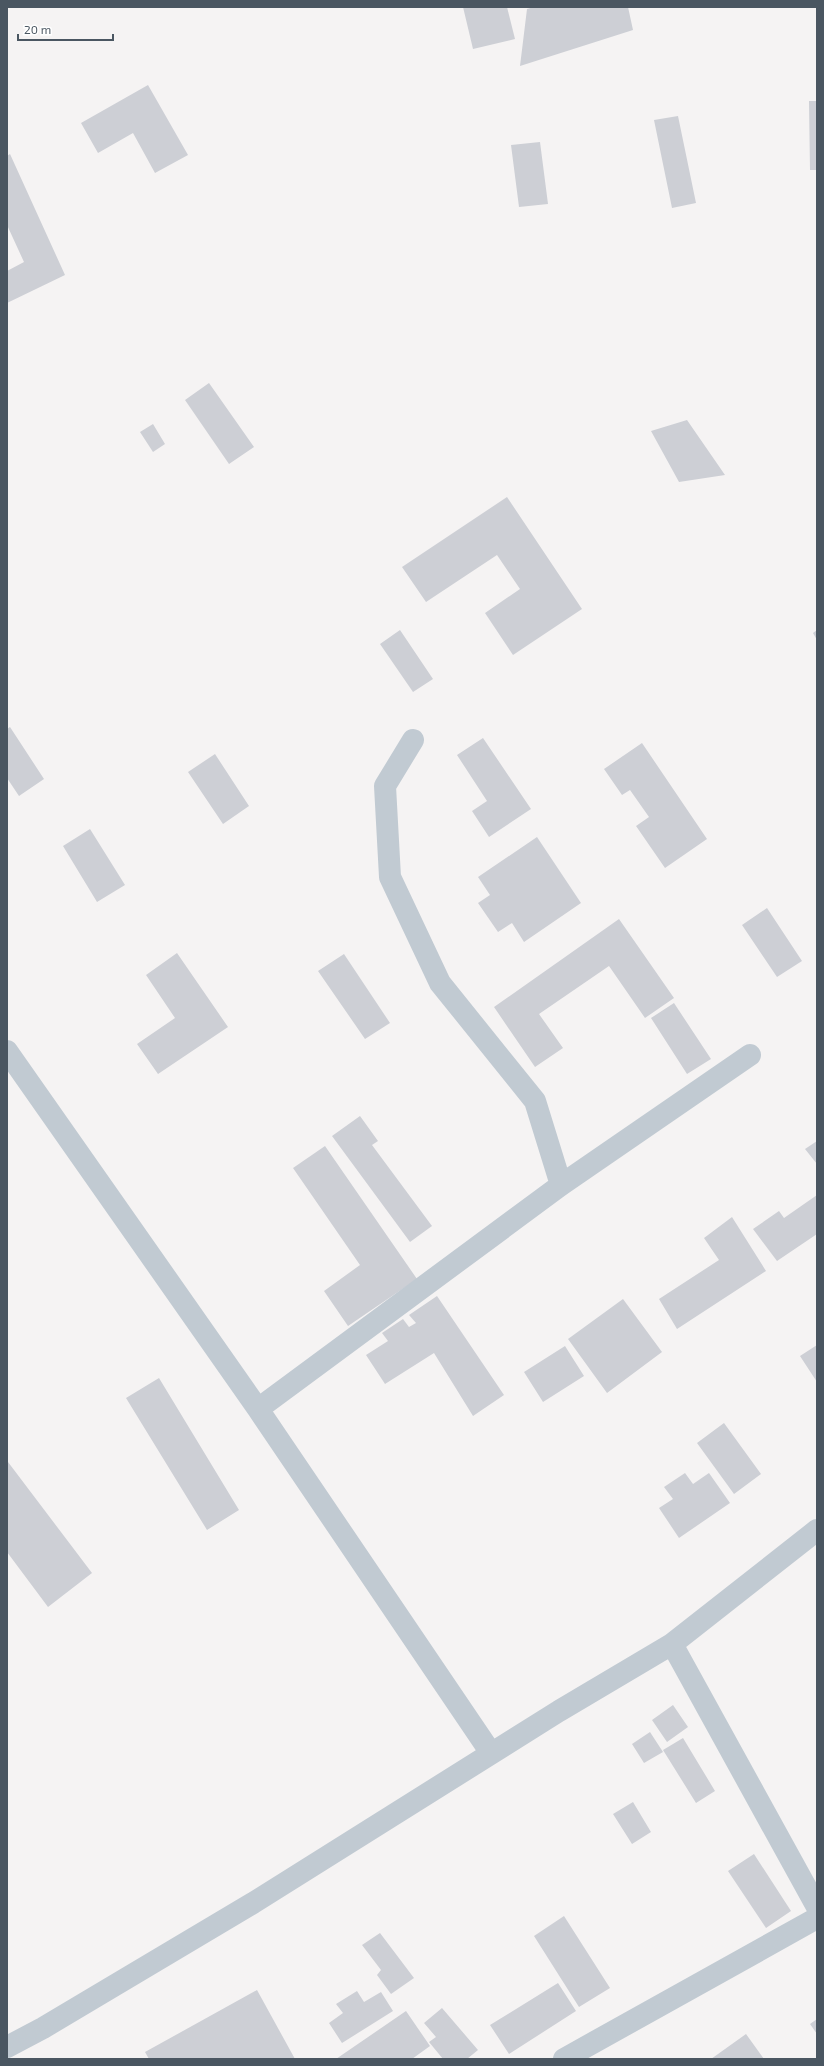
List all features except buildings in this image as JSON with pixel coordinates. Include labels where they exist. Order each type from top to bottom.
[{"type":"street","points":[[412,740],[385,786],[390,877],[440,983],[535,1101],[561,1185]]},
{"type":"street","points":[[7,1051],[258,1409],[491,1753]]},
{"type":"street","points":[[258,1409],[561,1185],[750,1055]]},
{"type":"street","points":[[7,2048],[253,1903],[491,1753],[672,1644],[817,1530]]},
{"type":"street","points":[[672,1644],[817,1907]]},
{"type":"street","points":[[564,2059],[817,1918]]}]
